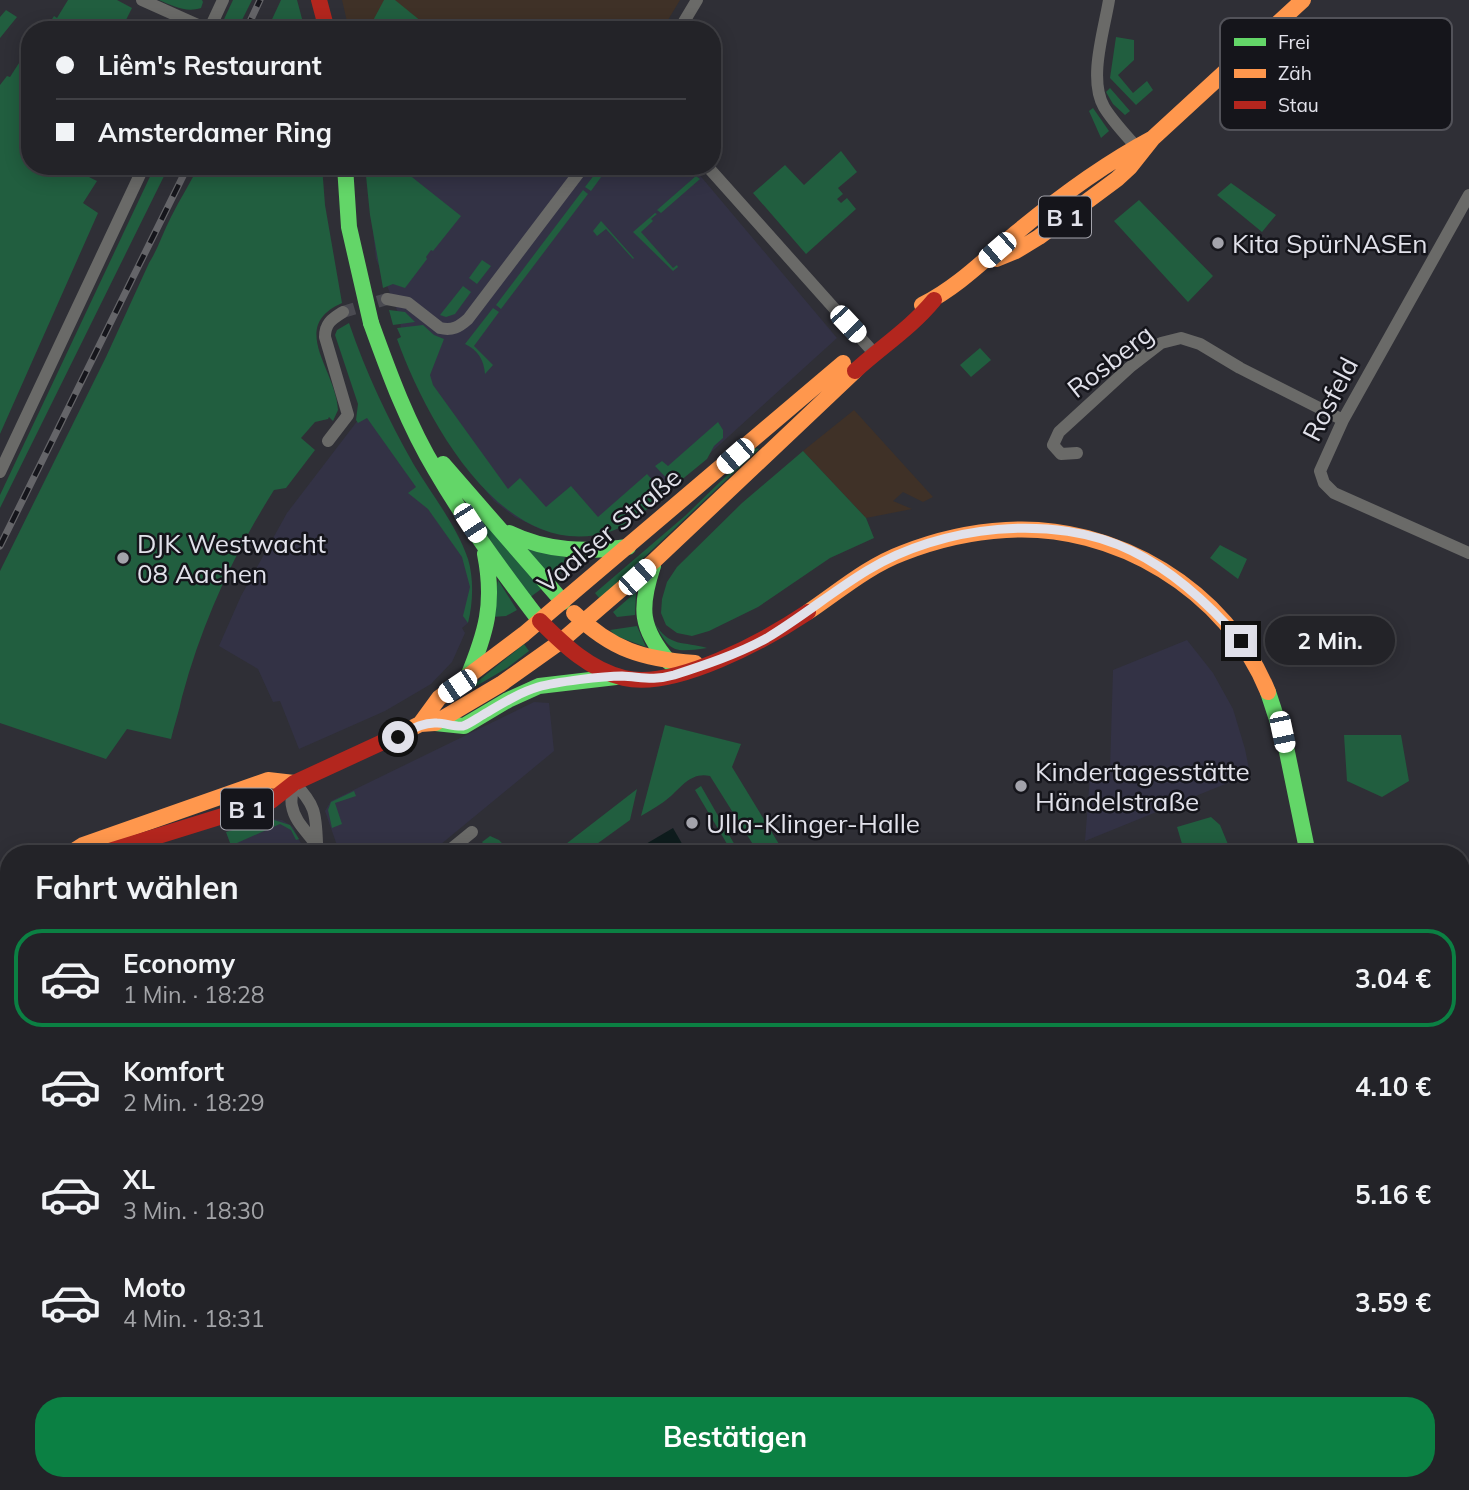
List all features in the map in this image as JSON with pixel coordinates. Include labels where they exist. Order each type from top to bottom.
[{"type":"main road","points":[[319,0],[325,21]]},
{"type":"main road","name":"Vaalser Straße","points":[[1283,18],[1303,0]]},
{"type":"main road","name":"Vaalser Straße","points":[[427,723],[439,698],[550,632],[573,612],[654,561],[789,436],[906,312],[933,300],[979,266],[1052,205],[1117,156],[1138,150],[1220,76]]},
{"type":"main road","points":[[346,175],[349,228],[371,323],[392,381],[435,470],[522,600],[550,632],[589,664],[621,676]]},
{"type":"main road","name":"Vaalser Straße","points":[[129,845],[271,801],[294,783],[427,723],[500,684],[573,612],[628,547],[870,349]]},
{"type":"main road","points":[[417,432],[457,482],[598,637],[642,657],[707,664]]},
{"type":"main road","points":[[499,527],[525,542],[559,550],[592,551],[628,547]]},
{"type":"main road","points":[[427,723],[464,726],[540,686],[621,676],[658,680],[707,664],[764,639],[867,570],[901,553],[943,538],[980,530],[1033,529],[1073,534],[1132,551],[1172,576],[1210,606],[1241,641],[1265,684],[1282,732],[1306,845]]},
{"type":"main road","points":[[467,679],[491,606],[492,587],[481,541]]},
{"type":"main road","points":[[654,561],[642,598],[643,620],[650,639],[669,662]]},
{"type":"main road","name":"Vaalser Straße","points":[[83,845],[268,780],[294,783]]},
{"type":"street","points":[[142,0],[189,21]]},
{"type":"street","points":[[213,21],[223,0]]},
{"type":"street","points":[[684,21],[697,0]]},
{"type":"street","points":[[1109,0],[1096,74],[1097,88],[1104,107],[1138,150]]},
{"type":"street","points":[[0,472],[140,175]]},
{"type":"street","points":[[387,299],[408,303],[440,328],[446,330],[459,327],[468,319],[577,175]]},
{"type":"street","points":[[715,175],[870,349]]},
{"type":"street","name":"Rosfeld","points":[[1469,195],[1343,420],[1320,471],[1324,483],[1334,493],[1469,553]]},
{"type":"street","points":[[328,441],[348,415],[324,337],[330,320],[343,312]]},
{"type":"street","name":"Rosberg","points":[[1077,453],[1061,454],[1053,445],[1059,432],[1161,343],[1181,338],[1200,344],[1343,420]]},
{"type":"street","points":[[294,783],[310,799],[315,812],[319,845]]},
{"type":"street","points":[[294,783],[291,806],[317,845]]},
{"type":"street","points":[[456,845],[472,832]]},
{"type":"shaded area","points":[[342,0],[680,0],[667,21],[420,21],[408,11],[400,21],[347,21]]},
{"type":"shaded area","points":[[367,175],[700,175],[837,338],[665,494],[627,525],[598,535],[568,536],[540,529],[515,517],[494,501],[461,460],[401,329],[399,315],[376,259]]},
{"type":"shaded area","points":[[368,407],[465,557],[471,582],[468,623],[462,628],[465,633],[452,662],[431,684],[385,711],[299,749],[280,701],[273,702],[258,669],[219,646],[241,596],[287,513]]},
{"type":"shaded area","points":[[854,410],[933,497],[923,502],[903,492],[893,501],[912,509],[866,518],[803,451]]},
{"type":"shaded area","points":[[1187,640],[1213,673],[1233,709],[1250,774],[1085,841],[1090,776],[1110,770],[1113,670]]},
{"type":"shaded area","points":[[534,702],[549,703],[554,751],[440,845],[337,845],[325,811],[331,801]]},
{"type":"shaded area","points":[[271,819],[282,820],[293,827],[302,845],[231,845],[226,832]]},
{"type":"shaded area","points":[[673,828],[683,845],[644,845]]},
{"type":"green space","points":[[68,0],[117,0],[132,8],[126,21],[51,21],[54,16],[57,18]]},
{"type":"green space","points":[[159,0],[203,2],[201,8],[190,10]]},
{"type":"green space","points":[[233,0],[252,0],[242,21],[223,21]]},
{"type":"green space","points":[[281,0],[297,0],[303,21],[271,21]]},
{"type":"green space","points":[[384,0],[395,0],[421,21],[373,21]]},
{"type":"green space","points":[[6,10],[17,17],[0,38],[0,17]]},
{"type":"green space","points":[[1116,37],[1134,40],[1134,60],[1118,75],[1133,93],[1147,81],[1153,90],[1136,105],[1110,78]]},
{"type":"green space","points":[[21,60],[21,175],[85,175],[97,181],[83,203],[98,213],[0,434],[0,85],[7,76],[10,77]]},
{"type":"green space","points":[[1110,88],[1130,111],[1125,115],[1113,104],[1106,92]]},
{"type":"green space","points":[[1093,108],[1109,131],[1101,138],[1089,111]]},
{"type":"green space","points":[[841,151],[857,172],[838,188],[843,194],[837,199],[841,203],[847,198],[856,209],[806,254],[753,193],[785,165],[804,185]]},
{"type":"green space","points":[[151,175],[165,175],[0,508],[0,495]]},
{"type":"green space","points":[[194,175],[323,175],[325,205],[342,303],[326,313],[318,324],[316,337],[338,410],[333,421],[329,417],[315,422],[301,438],[315,450],[286,488],[274,490],[245,539],[220,590],[199,643],[171,739],[127,729],[106,759],[0,723],[0,571],[106,357],[168,223]]},
{"type":"green space","points":[[366,175],[409,175],[461,216],[433,251],[431,250],[405,288],[393,284],[383,288]]},
{"type":"green space","points":[[594,175],[603,175],[591,191],[585,187]]},
{"type":"green space","points":[[696,176],[700,179],[661,213],[657,210]]},
{"type":"green space","points":[[1231,183],[1276,215],[1262,232],[1217,195]]},
{"type":"green space","points":[[583,190],[588,194],[501,309],[496,305]]},
{"type":"green space","points":[[1139,200],[1213,276],[1188,302],[1114,221]]},
{"type":"green space","points":[[657,214],[651,219],[653,221],[641,232],[673,268],[677,265],[673,271],[633,232]]},
{"type":"green space","points":[[601,221],[633,259],[606,229],[597,236],[593,231]]},
{"type":"green space","points":[[482,260],[491,266],[477,284],[469,278]]},
{"type":"green space","points":[[463,286],[471,292],[455,314],[446,317],[440,315]]},
{"type":"green space","points":[[493,308],[499,312],[474,346],[493,365],[485,374],[480,356],[465,344]]},
{"type":"green space","points":[[389,310],[405,312],[415,322],[393,325]]},
{"type":"green space","points":[[349,323],[370,378],[395,430],[451,523],[468,559],[472,599],[468,623],[463,616],[470,587],[462,557],[428,509],[408,493],[416,487],[367,418],[358,423],[356,420],[358,404],[335,335],[337,330]]},
{"type":"green space","points":[[423,325],[434,335],[444,339],[430,375],[433,385],[508,489],[520,478],[546,507],[571,486],[598,517],[647,474],[665,494],[619,528],[573,536],[537,528],[505,507],[475,479],[450,445],[410,372],[397,339],[401,337],[397,328]]},
{"type":"green space","points":[[980,348],[991,360],[971,377],[960,365]]},
{"type":"green space","points":[[718,422],[723,430],[723,438],[714,446],[707,459],[674,486],[655,466],[662,461],[668,466]]},
{"type":"green space","points":[[755,448],[759,449],[600,599],[595,593],[686,515]]},
{"type":"green space","points":[[803,451],[866,518],[874,538],[830,558],[758,607],[709,631],[692,636],[677,633],[666,625],[661,613],[662,599],[667,582],[677,567],[742,503]]},
{"type":"green space","points":[[467,505],[544,587],[529,598]]},
{"type":"green space","points":[[1220,545],[1247,559],[1238,579],[1210,558]]},
{"type":"green space","points":[[526,547],[565,557],[561,572],[553,581]]},
{"type":"green space","points":[[498,580],[517,610],[506,616],[492,617]]},
{"type":"green space","points":[[636,592],[635,615],[617,617],[613,612]]},
{"type":"green space","points":[[654,622],[671,640],[707,648],[673,648]]},
{"type":"green space","points":[[637,626],[646,647],[616,636],[610,630]]},
{"type":"green space","points":[[524,644],[529,651],[507,668],[461,695]]},
{"type":"green space","points":[[665,725],[741,744],[732,767],[780,845],[753,845],[710,776],[693,778],[664,802],[641,816]]},
{"type":"green space","points":[[1344,735],[1401,735],[1409,781],[1382,797],[1347,781]]},
{"type":"green space","points":[[701,786],[735,845],[728,845],[695,790]]},
{"type":"green space","points":[[637,789],[630,820],[595,845],[565,845]]},
{"type":"green space","points":[[354,791],[356,796],[335,803],[342,824],[332,828],[328,810],[331,802]]},
{"type":"green space","points":[[1211,817],[1220,825],[1228,845],[1182,845],[1177,827]]},
{"type":"green space","points":[[271,819],[290,825],[299,839],[296,840],[291,830],[280,824],[238,845],[231,845],[226,832]]},
{"type":"green space","points":[[490,836],[504,845],[484,845],[482,842]]},
{"type":"tunnel","points":[[343,312],[387,299]]},
{"type":"railway","points":[[250,21],[260,0]]},
{"type":"railway","points":[[0,546],[184,175]]},
{"type":"traffic: fast","points":[[346,175],[349,227],[371,323]]},
{"type":"traffic: fast","points":[[371,323],[400,398],[426,453],[472,529],[540,621]]},
{"type":"traffic: fast","points":[[443,464],[563,602]]},
{"type":"traffic: fast","points":[[509,533],[538,544],[567,549],[628,547]]},
{"type":"traffic: fast","points":[[467,679],[487,618],[489,588],[485,554]]},
{"type":"traffic: fast","points":[[653,566],[644,606],[645,617],[652,639],[669,662]]},
{"type":"traffic: fast","points":[[435,723],[464,726],[508,700],[539,686],[616,677]]},
{"type":"traffic: fast","points":[[1268,692],[1286,747],[1306,845]]},
{"type":"traffic: slow","points":[[1283,18],[1303,0]]},
{"type":"traffic: slow","points":[[996,259],[1039,237],[1117,179],[1153,138],[1220,76]]},
{"type":"traffic: slow","points":[[922,305],[959,281],[1065,194],[1153,138]]},
{"type":"traffic: slow","points":[[420,724],[439,698],[524,634],[843,363]]},
{"type":"traffic: slow","points":[[398,735],[420,724],[435,723],[501,684],[560,642],[654,561],[855,371]]},
{"type":"traffic: slow","points":[[808,612],[866,572],[915,548],[979,533],[1006,530],[1047,531],[1087,538],[1126,551],[1162,570],[1196,594],[1225,623],[1249,655],[1268,692]]},
{"type":"traffic: slow","points":[[574,613],[602,636],[629,650],[660,659],[695,663]]},
{"type":"traffic: slow","points":[[83,845],[268,780],[294,783]]},
{"type":"traffic: jam","points":[[319,0],[325,21]]},
{"type":"traffic: jam","points":[[855,371],[906,328],[934,300]]},
{"type":"traffic: jam","points":[[540,621],[589,663],[624,678],[645,680],[694,670],[719,660],[769,636],[808,612]]},
{"type":"traffic: jam","points":[[129,845],[271,801],[294,783],[398,735]]},
{"type":"place","name":"Kita SpürNASEn","points":[[1218,243]]},
{"type":"place","name":"DJK Westwacht 08 Aachen","points":[[123,558]]},
{"type":"place","name":"Kindertagesstätte Händelstraße","points":[[1021,786]]},
{"type":"place","name":"Ulla-Klinger-Halle","points":[[692,823]]},
{"type":"route","points":[[398,737],[420,724],[464,726],[540,686],[621,676],[658,680],[707,664],[764,639],[867,570],[901,553],[943,538],[980,530],[1033,529],[1073,534],[1132,551],[1172,576],[1210,606],[1241,641]]}]
